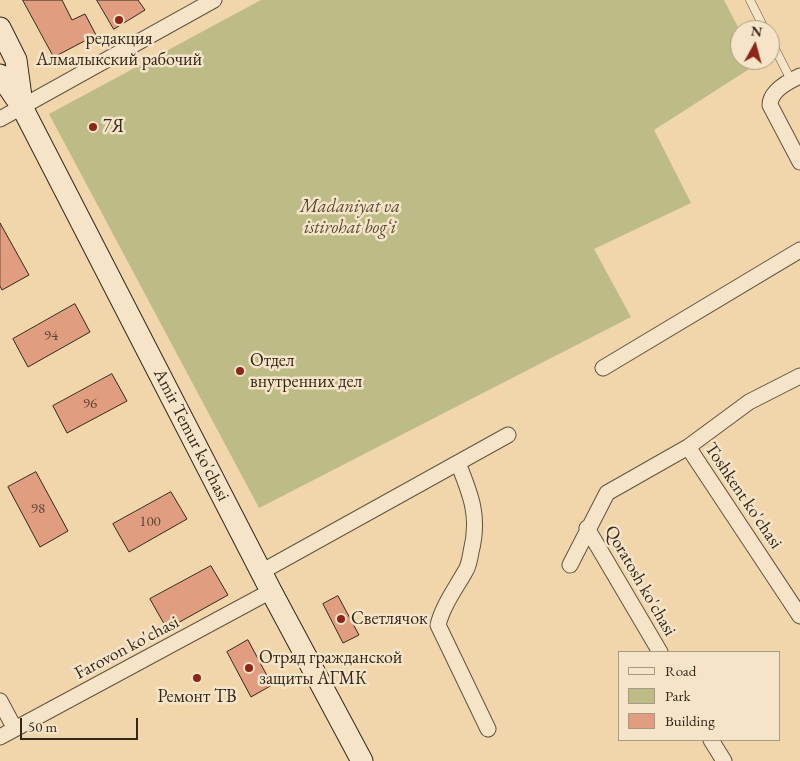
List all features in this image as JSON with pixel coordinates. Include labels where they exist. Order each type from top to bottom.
[{"type":"main road","name":"Amir Temur ko'chasi","points":[[0,28],[16,60],[22,107]]},
{"type":"main road","name":"Amir Temur ko'chasi","points":[[0,74],[22,107],[266,581],[362,761]]},
{"type":"street","points":[[0,119],[214,0]]},
{"type":"street","points":[[796,78],[774,94],[770,99],[770,106],[800,162]]},
{"type":"street","points":[[603,368],[800,250]]},
{"type":"street","points":[[570,565],[587,528],[607,493],[688,448],[749,402],[800,376]]},
{"type":"street","name":"Farovon ko'chasi","points":[[0,737],[266,581],[458,463],[508,435]]},
{"type":"street","name":"Toshkent ko'chasi","points":[[688,448],[800,616]]},
{"type":"street","points":[[458,463],[471,495],[476,516],[474,538],[467,568],[440,615],[438,625],[488,729]]},
{"type":"street","name":"Qoratosh ko'chasi","points":[[587,528],[659,651]]},
{"type":"street","points":[[0,701],[15,729]]},
{"type":"street","points":[[712,741],[724,761]]},
{"type":"lane","points":[[750,0],[760,20]]},
{"type":"lane","points":[[780,54],[796,78]]},
{"type":"green space","name":"Madaniyat va istirohat bog‘i","points":[[261,0],[724,0],[734,20],[730,20],[730,70],[748,70],[654,130],[691,203],[594,249],[631,317],[259,508],[49,114]]},
{"type":"building","points":[[23,0],[62,0],[72,20],[85,14],[96,35],[54,57]]},
{"type":"building","name":"редакция Алмалыкский рабочий","points":[[97,0],[138,0],[145,10],[114,29]]},
{"type":"building","points":[[0,223],[29,275],[2,290],[0,286]]},
{"type":"building","points":[[75,304],[90,332],[28,367],[13,339]]},
{"type":"building","points":[[112,374],[127,401],[67,433],[53,406]]},
{"type":"building","points":[[36,472],[68,531],[40,547],[8,487]]},
{"type":"building","points":[[171,492],[187,519],[129,552],[113,524]]},
{"type":"building","points":[[211,566],[228,595],[167,629],[150,599]]},
{"type":"building","name":"Светлячок","points":[[338,596],[359,635],[343,643],[323,604]]},
{"type":"building","name":"Отряд гражданской защиты АГМК","points":[[248,640],[272,685],[251,697],[227,652]]},
{"type":"place","name":"редакция Алмалыкский рабочий","points":[[119,20]]},
{"type":"place","name":"7Я","points":[[93,127]]},
{"type":"place","name":"Отдел внутренних дел","points":[[240,371]]},
{"type":"place","name":"Светлячок","points":[[341,619]]},
{"type":"place","name":"Отряд гражданской защиты АГМК","points":[[249,668]]},
{"type":"place","name":"Ремонт ТВ","points":[[197,678]]}]
